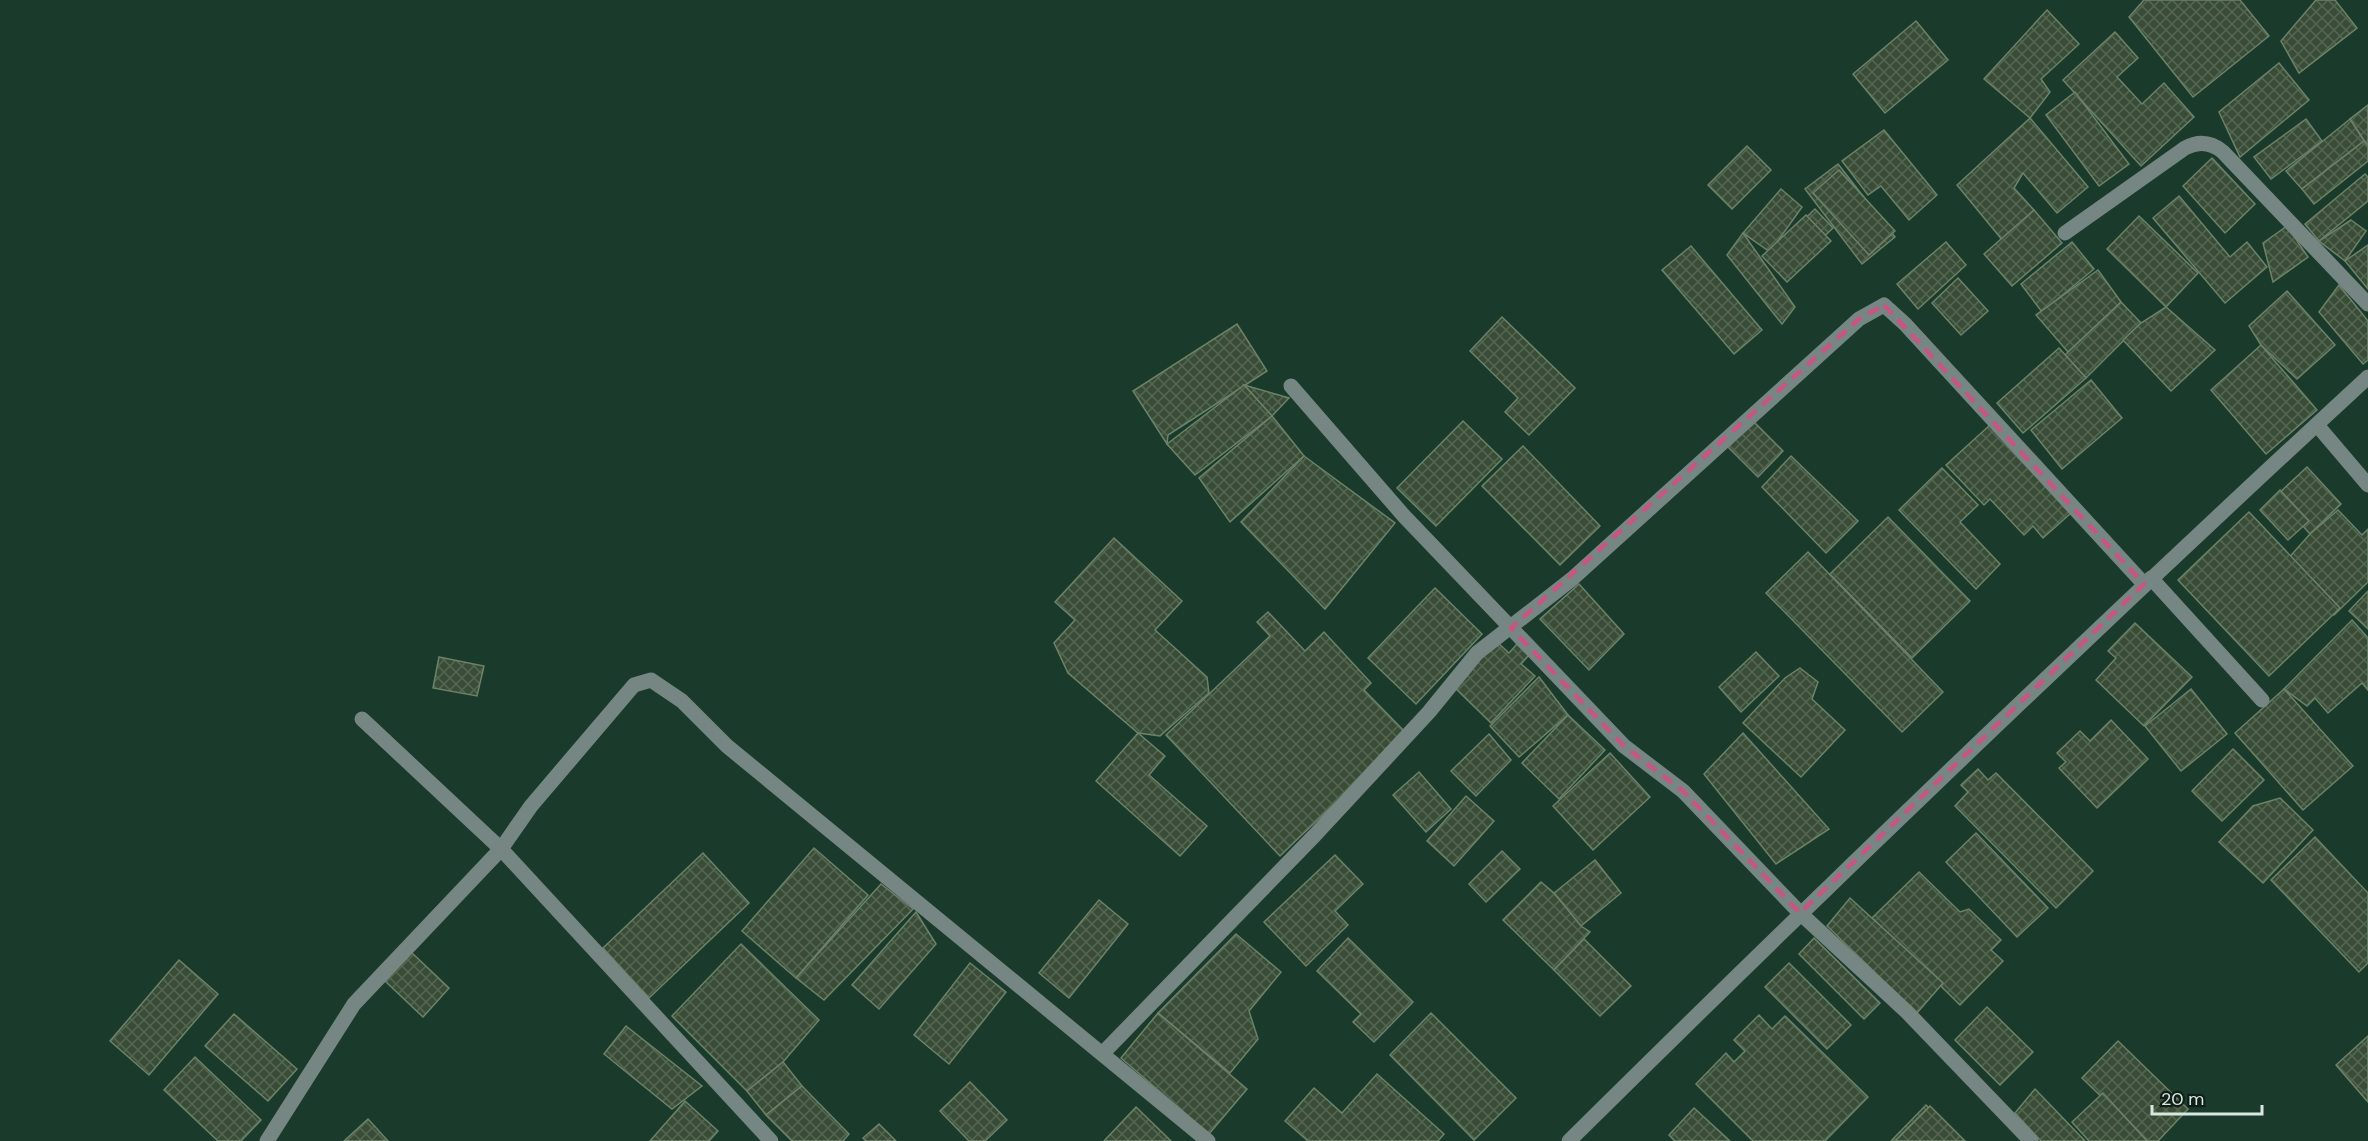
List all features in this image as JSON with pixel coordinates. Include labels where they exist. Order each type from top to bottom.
[{"type":"street","points":[[2065,233],[2185,148],[2195,143],[2208,144],[2223,152],[2368,304]]},
{"type":"street","points":[[1103,1053],[1315,835],[1429,712],[1477,653],[1572,579],[1859,319],[1884,305],[1905,324],[2262,700]]},
{"type":"street","points":[[1569,1141],[1800,913],[2148,581],[2368,378]]},
{"type":"street","points":[[1291,386],[1404,516],[1624,746],[1683,791],[1800,913],[1906,1012],[2031,1141]]},
{"type":"street","points":[[2317,425],[2368,485]]},
{"type":"street","points":[[267,1141],[354,1004],[501,849],[531,806],[634,685],[651,680],[682,701],[727,746],[1208,1141]]},
{"type":"street","points":[[362,719],[501,849],[771,1141]]},
{"type":"highlighted area","points":[[1884,305],[2144,584],[1800,913],[1683,791],[1624,746],[1511,628],[1859,319]]},
{"type":"building","points":[[2144,0],[2240,0],[2269,36],[2193,97],[2129,17]]},
{"type":"building","points":[[2316,0],[2335,0],[2357,28],[2299,73],[2281,41]]},
{"type":"building","points":[[2047,10],[2079,44],[2041,79],[2050,92],[2030,118],[1984,79]]},
{"type":"building","points":[[1916,21],[1948,60],[1885,113],[1853,74]]},
{"type":"building","points":[[2115,32],[2138,58],[2117,77],[2142,104],[2164,83],[2194,117],[2141,166],[2063,80]]},
{"type":"building","points":[[2279,63],[2309,100],[2240,157],[2219,112]]},
{"type":"building","points":[[2075,92],[2129,164],[2099,186],[2046,115]]},
{"type":"building","points":[[2368,105],[2368,146],[2350,119]]},
{"type":"building","points":[[2030,118],[2088,187],[2057,213],[2023,173],[2014,188],[2034,210],[2008,247],[1957,185]]},
{"type":"building","points":[[2306,119],[2322,141],[2271,179],[2254,157]]},
{"type":"building","points":[[2350,119],[2364,141],[2302,189],[2286,171]]},
{"type":"building","points":[[1884,130],[1937,195],[1909,220],[1881,186],[1868,195],[1842,161]]},
{"type":"building","points":[[2364,141],[2368,146],[2368,161],[2314,204],[2302,189]]},
{"type":"building","points":[[1747,146],[1771,170],[1732,209],[1708,185]]},
{"type":"building","points":[[2212,158],[2255,204],[2225,233],[2183,186]]},
{"type":"building","points":[[1838,164],[1895,237],[1862,264],[1805,189]]},
{"type":"building","points":[[1839,170],[1895,231],[1869,255],[1813,193]]},
{"type":"building","points":[[2365,174],[2368,177],[2368,201],[2319,241],[2305,224]]},
{"type":"building","points":[[1781,189],[1802,207],[1770,252],[1743,233]]},
{"type":"building","points":[[2179,196],[2230,257],[2247,242],[2267,267],[2225,303],[2153,218]]},
{"type":"building","points":[[1815,209],[1833,228],[1788,271],[1770,252]]},
{"type":"building","points":[[2034,210],[2062,243],[2012,286],[1984,254]]},
{"type":"building","points":[[1806,215],[1831,241],[1787,282],[1762,256]]},
{"type":"building","points":[[2139,216],[2198,273],[2166,307],[2107,249]]},
{"type":"building","points":[[2351,220],[2366,231],[2345,261],[2319,241]]},
{"type":"building","points":[[2287,226],[2308,257],[2273,282],[2263,243]]},
{"type":"building","points":[[1743,233],[1795,307],[1782,324],[1727,255]]},
{"type":"building","points":[[1946,242],[1966,265],[1918,309],[1897,284]]},
{"type":"building","points":[[2072,242],[2094,269],[2042,312],[2021,284]]},
{"type":"building","points":[[2368,245],[2368,289],[2345,261]]},
{"type":"building","points":[[1691,246],[1762,330],[1734,354],[1662,270]]},
{"type":"building","points":[[2098,270],[2121,302],[2068,352],[2036,315]]},
{"type":"building","points":[[1958,278],[1988,311],[1961,335],[1932,303]]},
{"type":"building","points":[[2339,285],[2368,321],[2368,360],[2363,364],[2319,312]]},
{"type":"building","points":[[2287,291],[2335,345],[2297,379],[2261,345],[2249,326]]},
{"type":"building","points":[[2121,302],[2141,323],[2086,378],[2065,355]]},
{"type":"building","points":[[2166,307],[2215,350],[2171,391],[2123,340],[2141,323]]},
{"type":"building","points":[[1502,317],[1575,388],[1529,435],[1505,412],[1518,398],[1470,351]]},
{"type":"building","points":[[1237,324],[1267,371],[1168,435],[1167,444],[1133,391]]},
{"type":"building","points":[[2261,345],[2317,410],[2266,454],[2211,390]]},
{"type":"building","points":[[2059,348],[2086,378],[2023,433],[1997,403]]},
{"type":"building","points":[[2091,380],[2122,418],[2062,469],[2031,430]]},
{"type":"building","points":[[1244,385],[1289,398],[1272,416]]},
{"type":"building","points":[[1244,385],[1272,416],[1195,475],[1167,444]]},
{"type":"building","points":[[1272,416],[1304,456],[1230,522],[1199,478]]},
{"type":"building","points":[[1463,421],[1502,459],[1436,526],[1397,488]]},
{"type":"building","points":[[1753,421],[1783,451],[1758,477],[1728,447]]},
{"type":"building","points":[[1990,425],[2071,513],[2043,538],[2033,526],[2024,535],[1990,499],[1984,505],[1946,465]]},
{"type":"building","points":[[1523,446],[1600,526],[1560,565],[1482,486]]},
{"type":"building","points":[[1304,456],[1395,523],[1325,609],[1241,522]]},
{"type":"building","points":[[1791,456],[1858,521],[1826,553],[1762,487]]},
{"type":"building","points":[[2307,467],[2341,504],[2310,534],[2276,496]]},
{"type":"building","points":[[1942,468],[1978,505],[1960,522],[2000,564],[1976,589],[1899,510]]},
{"type":"building","points":[[2280,490],[2309,521],[2288,540],[2260,510]]},
{"type":"building","points":[[2338,510],[2362,535],[2368,529],[2368,582],[2334,615],[2284,563],[2310,534]]},
{"type":"building","points":[[2249,512],[2340,608],[2269,676],[2178,580]]},
{"type":"building","points":[[1888,517],[1970,601],[1912,658],[1830,574]]},
{"type":"building","points":[[1114,538],[1182,601],[1155,630],[1207,677],[1209,693],[1160,736],[1138,733],[1068,673],[1054,643],[1075,620],[1055,602]]},
{"type":"building","points":[[1808,552],[1943,692],[1902,732],[1766,593]]},
{"type":"building","points":[[1579,584],[1624,634],[1589,670],[1540,619]]},
{"type":"building","points":[[1435,588],[1482,634],[1416,704],[1368,658]]},
{"type":"building","points":[[2368,591],[2368,629],[2349,611]]},
{"type":"building","points":[[1268,612],[1305,651],[1324,632],[1371,683],[1364,690],[1407,734],[1280,856],[1166,735],[1270,636],[1257,622]]},
{"type":"building","points":[[2352,620],[2368,638],[2368,690],[2362,683],[2328,713],[2315,698],[2307,706],[2284,689]]},
{"type":"building","points":[[2135,623],[2192,677],[2144,726],[2096,680],[2116,658],[2108,651]]},
{"type":"building","points":[[1496,641],[1509,653],[1517,644],[1529,655],[1521,664],[1535,676],[1491,723],[1454,687]]},
{"type":"building","points":[[1756,652],[1779,676],[1741,712],[1719,687]]},
{"type":"building","points":[[439,657],[484,666],[477,696],[433,688]]},
{"type":"building","points":[[1800,668],[1818,682],[1812,699],[1845,730],[1801,777],[1743,723],[1785,678]]},
{"type":"building","points":[[1539,677],[1568,715],[1519,757],[1490,726]]},
{"type":"building","points":[[2191,689],[2227,734],[2181,771],[2145,726]]},
{"type":"building","points":[[2284,689],[2353,766],[2303,810],[2235,733]]},
{"type":"building","points":[[1568,715],[1605,750],[1559,799],[1522,763]]},
{"type":"building","points":[[2111,720],[2148,759],[2097,808],[2059,768],[2066,762],[2057,753],[2080,731],[2090,741]]},
{"type":"building","points":[[1138,733],[1165,756],[1149,775],[1207,826],[1180,856],[1096,781]]},
{"type":"building","points":[[1743,733],[1829,829],[1776,864],[1704,774]]},
{"type":"building","points":[[1489,734],[1511,760],[1476,796],[1451,771]]},
{"type":"building","points":[[2233,749],[2264,780],[2222,821],[2192,791]]},
{"type":"building","points":[[1610,753],[1650,797],[1593,850],[1553,806]]},
{"type":"building","points":[[1978,769],[1988,780],[1996,773],[2093,871],[2056,908],[1955,806],[1968,792],[1961,785]]},
{"type":"building","points":[[1419,772],[1451,809],[1426,832],[1393,795]]},
{"type":"building","points":[[1466,796],[1494,821],[1454,866],[1427,841]]},
{"type":"building","points":[[2280,798],[2313,830],[2263,883],[2219,842],[2253,806]]},
{"type":"building","points":[[1976,833],[2048,908],[2017,937],[1946,862]]},
{"type":"building","points":[[2315,837],[2368,893],[2368,963],[2359,972],[2271,880]]},
{"type":"building","points":[[814,848],[868,895],[796,978],[742,931]]},
{"type":"building","points":[[1502,851],[1520,869],[1486,902],[1469,884]]},
{"type":"building","points":[[703,853],[749,903],[649,998],[603,948]]},
{"type":"building","points":[[1335,855],[1363,884],[1335,911],[1348,925],[1306,966],[1264,922]]},
{"type":"building","points":[[1595,860],[1621,893],[1581,926],[1554,893]]},
{"type":"building","points":[[1919,872],[1960,912],[1969,909],[2001,940],[1991,950],[2003,961],[1960,1005],[1872,918]]},
{"type":"building","points":[[1541,882],[1554,893],[1581,926],[1590,932],[1554,970],[1503,920]]},
{"type":"building","points":[[881,884],[913,909],[824,1000],[796,978]]},
{"type":"building","points":[[1850,898],[1943,983],[1917,1013],[1827,926]]},
{"type":"building","points":[[1099,900],[1128,924],[1069,998],[1039,973]]},
{"type":"building","points":[[916,912],[936,944],[879,1009],[852,985]]},
{"type":"building","points":[[1236,934],[1281,972],[1249,1011],[1258,1039],[1230,1073],[1158,1013]]},
{"type":"building","points":[[1348,938],[1413,1002],[1374,1042],[1353,1022],[1361,1014],[1317,971]]},
{"type":"building","points":[[1814,938],[1880,1003],[1864,1019],[1799,954]]},
{"type":"building","points":[[1584,939],[1631,986],[1600,1016],[1554,970]]},
{"type":"building","points":[[741,944],[819,1020],[783,1062],[747,1091],[672,1016]]},
{"type":"building","points":[[411,952],[449,988],[423,1017],[385,981]]},
{"type":"building","points":[[179,960],[218,994],[149,1075],[110,1041]]},
{"type":"building","points":[[970,963],[1006,992],[949,1064],[914,1035]]},
{"type":"building","points":[[1789,963],[1851,1025],[1827,1049],[1765,987]]},
{"type":"building","points":[[1987,1007],[2033,1052],[2000,1085],[1955,1040]]},
{"type":"building","points":[[1158,1013],[1247,1089],[1209,1134],[1121,1058]]},
{"type":"building","points":[[1431,1013],[1516,1098],[1474,1140],[1390,1055]]},
{"type":"building","points":[[234,1014],[297,1069],[268,1101],[205,1046]]},
{"type":"building","points":[[1759,1015],[1772,1029],[1785,1016],[1868,1097],[1825,1141],[1753,1141],[1696,1084],[1726,1053],[1734,1062],[1745,1051],[1734,1040]]},
{"type":"building","points":[[626,1026],[702,1086],[672,1109],[604,1054]]},
{"type":"building","points":[[2368,1036],[2368,1102],[2336,1065]]},
{"type":"building","points":[[2118,1041],[2188,1109],[2158,1141],[2147,1141],[2082,1078]]},
{"type":"building","points":[[195,1057],[261,1120],[241,1141],[218,1141],[164,1090]]},
{"type":"building","points":[[783,1062],[802,1086],[766,1115],[747,1091]]},
{"type":"building","points":[[1377,1074],[1444,1134],[1438,1141],[1308,1141],[1285,1121],[1314,1088],[1342,1113]]},
{"type":"building","points":[[970,1082],[1007,1120],[985,1141],[969,1141],[940,1111]]},
{"type":"building","points":[[802,1086],[849,1134],[843,1141],[792,1141],[766,1115]]},
{"type":"building","points":[[2035,1089],[2085,1141],[2041,1141],[2015,1113]]},
{"type":"building","points":[[2103,1093],[2147,1141],[2089,1141],[2072,1122]]},
{"type":"building","points":[[685,1101],[718,1131],[709,1141],[650,1141]]},
{"type":"building","points":[[1926,1105],[1963,1141],[1891,1141]]},
{"type":"building","points":[[1930,1106],[1965,1141],[1895,1141]]},
{"type":"building","points":[[1136,1107],[1171,1141],[1104,1141]]},
{"type":"building","points":[[1694,1108],[1730,1141],[1675,1141],[1669,1135]]},
{"type":"building","points":[[368,1119],[388,1141],[344,1141]]},
{"type":"building","points":[[879,1124],[896,1141],[866,1141],[863,1138]]}]
